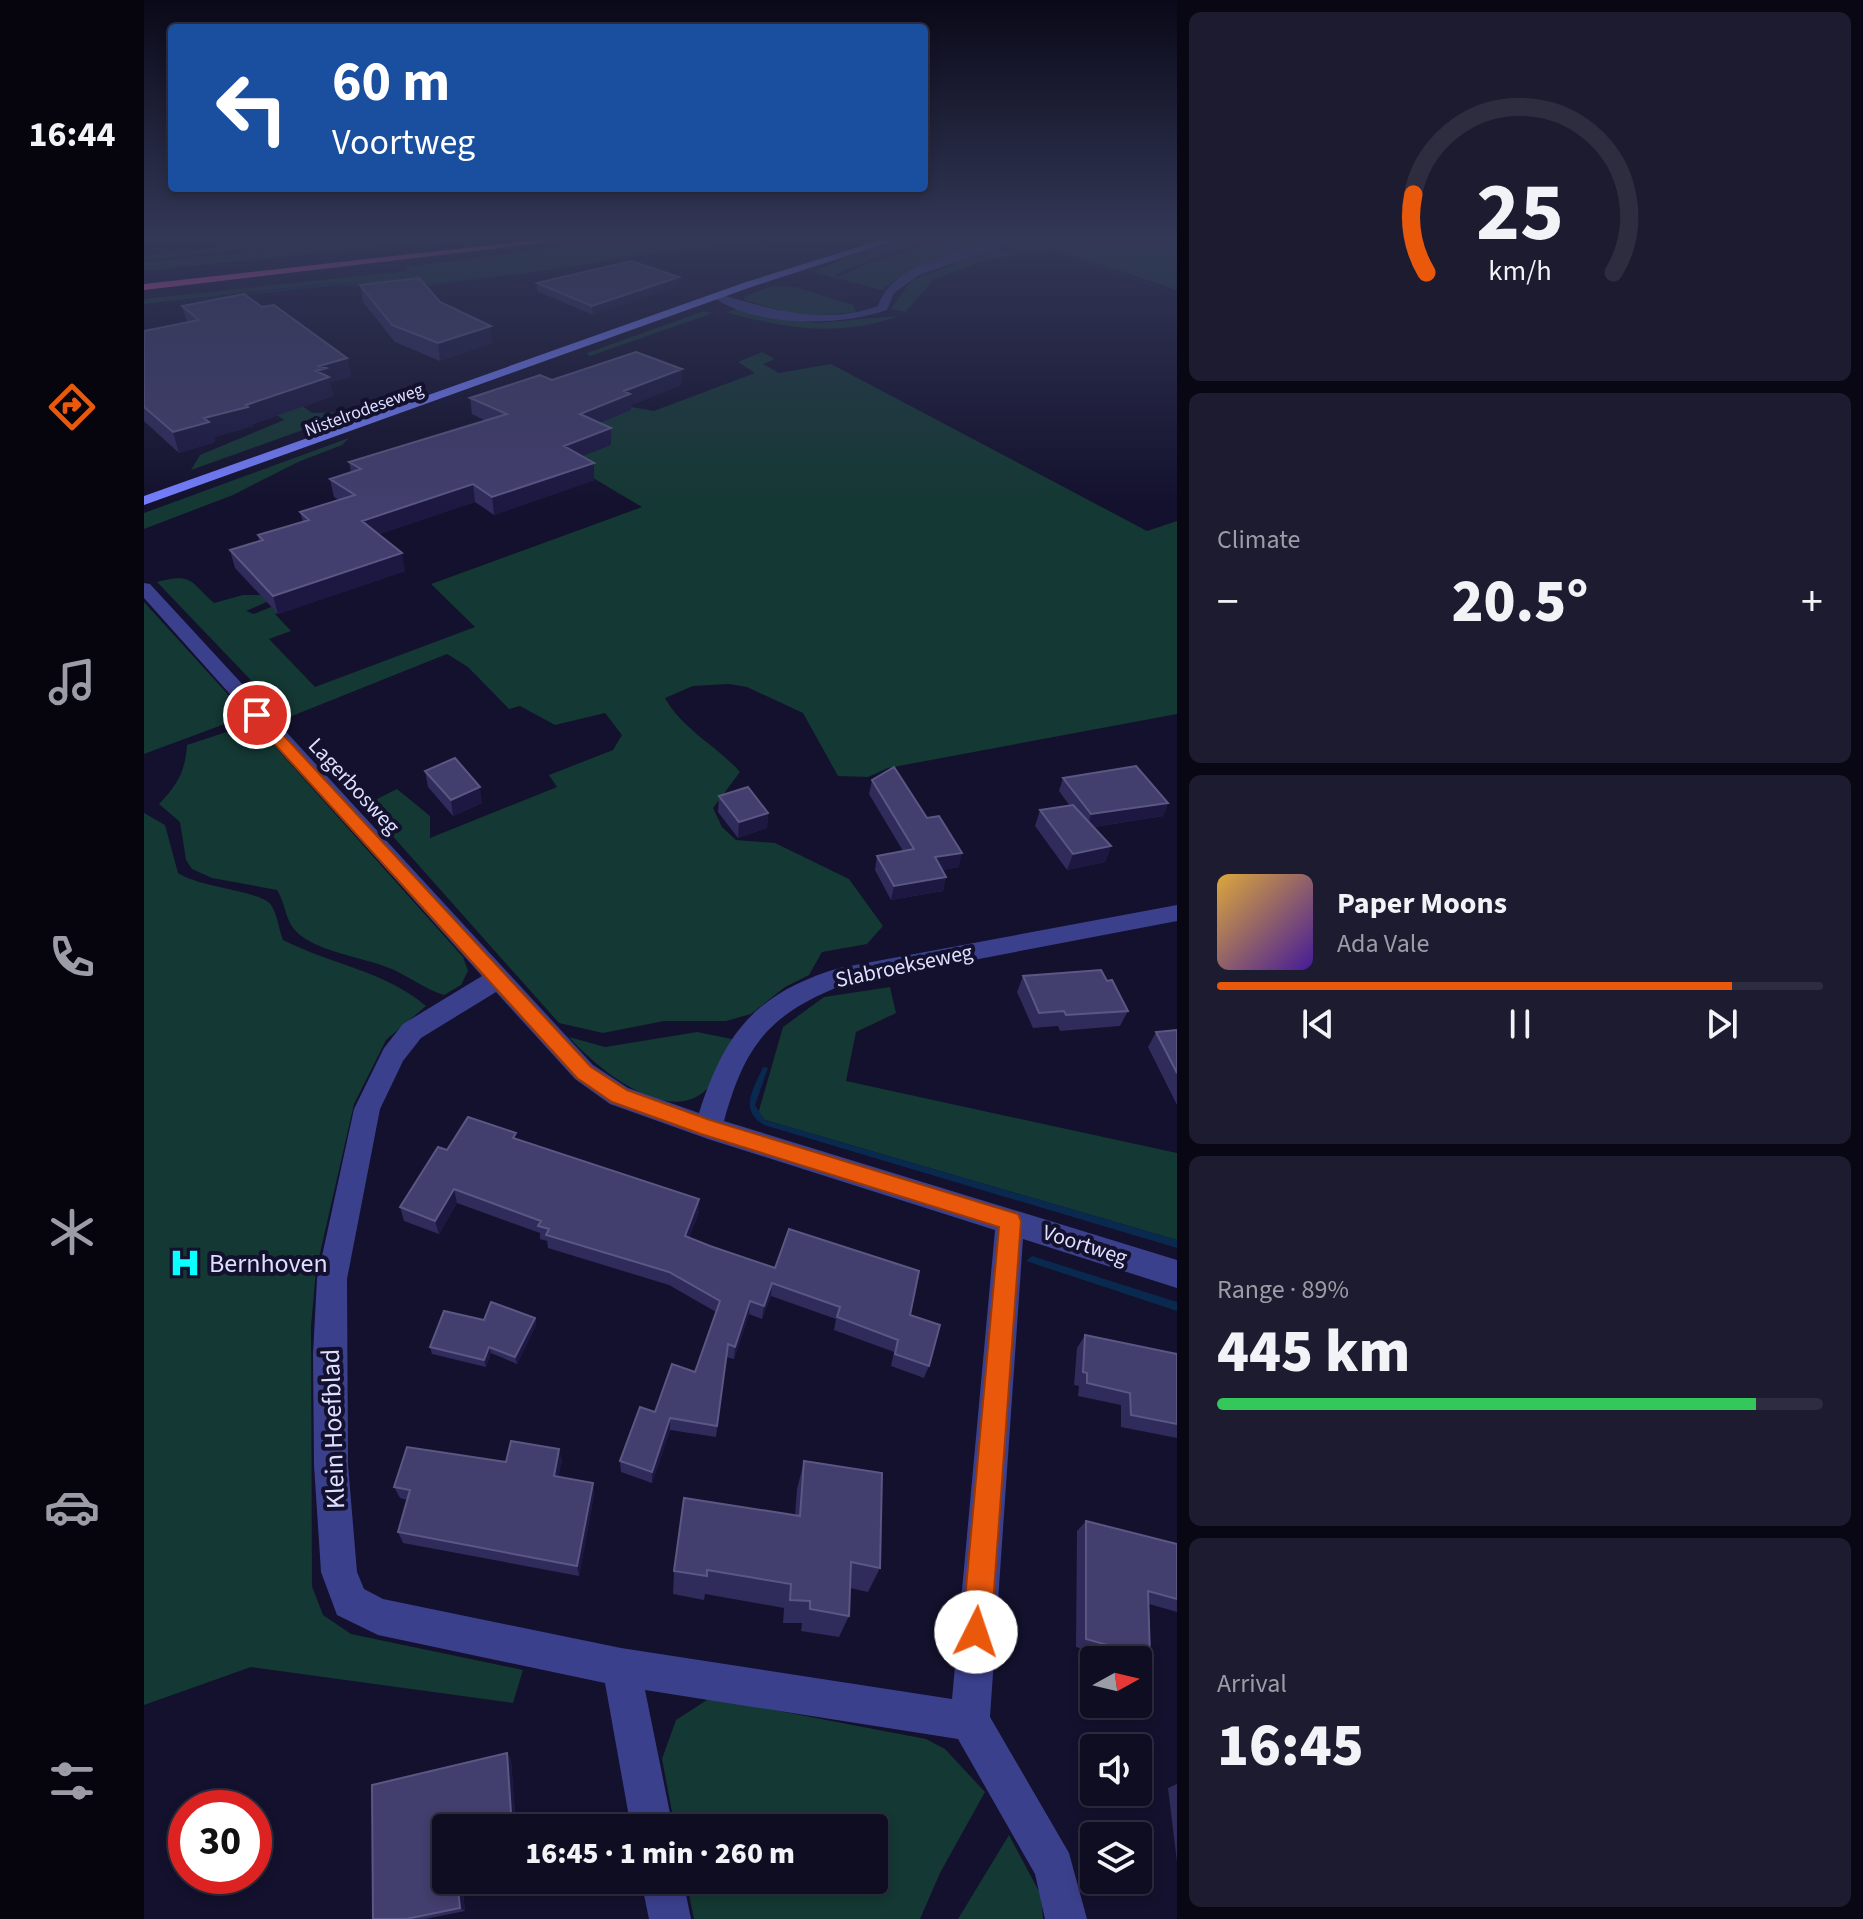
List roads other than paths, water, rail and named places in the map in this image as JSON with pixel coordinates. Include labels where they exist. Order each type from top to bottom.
[{"type":"street","name":"Nistelrodeseweg","points":[[144,501],[639,328]]},
{"type":"street","name":"Nistelrodeseweg","points":[[144,511],[641,328]]},
{"type":"street","name":"Lagerbosweg","points":[[144,588],[499,978]]},
{"type":"street","name":"Slabroekseweg","points":[[708,1128],[717,1095],[753,1027],[791,996],[839,977],[1177,913]]},
{"type":"street","name":"Klein Hoefblad","points":[[499,978],[445,1008],[412,1031],[393,1055],[372,1098],[332,1279],[331,1465],[339,1572],[350,1602],[378,1617],[621,1667],[970,1721]]},
{"type":"street","name":"Voortweg","points":[[499,978],[584,1072],[619,1096],[708,1128],[1177,1274]]},
{"type":"street","points":[[1010,1221],[970,1721],[1054,1868],[1066,1919]]},
{"type":"street","points":[[621,1667],[649,1814]]},
{"type":"street","points":[[665,1894],[670,1919]]},
{"type":"water","points":[[763,1067],[768,1068],[755,1105],[765,1120],[1177,1240],[1177,1248],[764,1125],[756,1119],[750,1106],[750,1098]]},
{"type":"water","points":[[1032,1256],[1177,1302],[1177,1311],[1026,1261]]},
{"type":"place","name":"Bernhoven","points":[[185,1263]]}]
